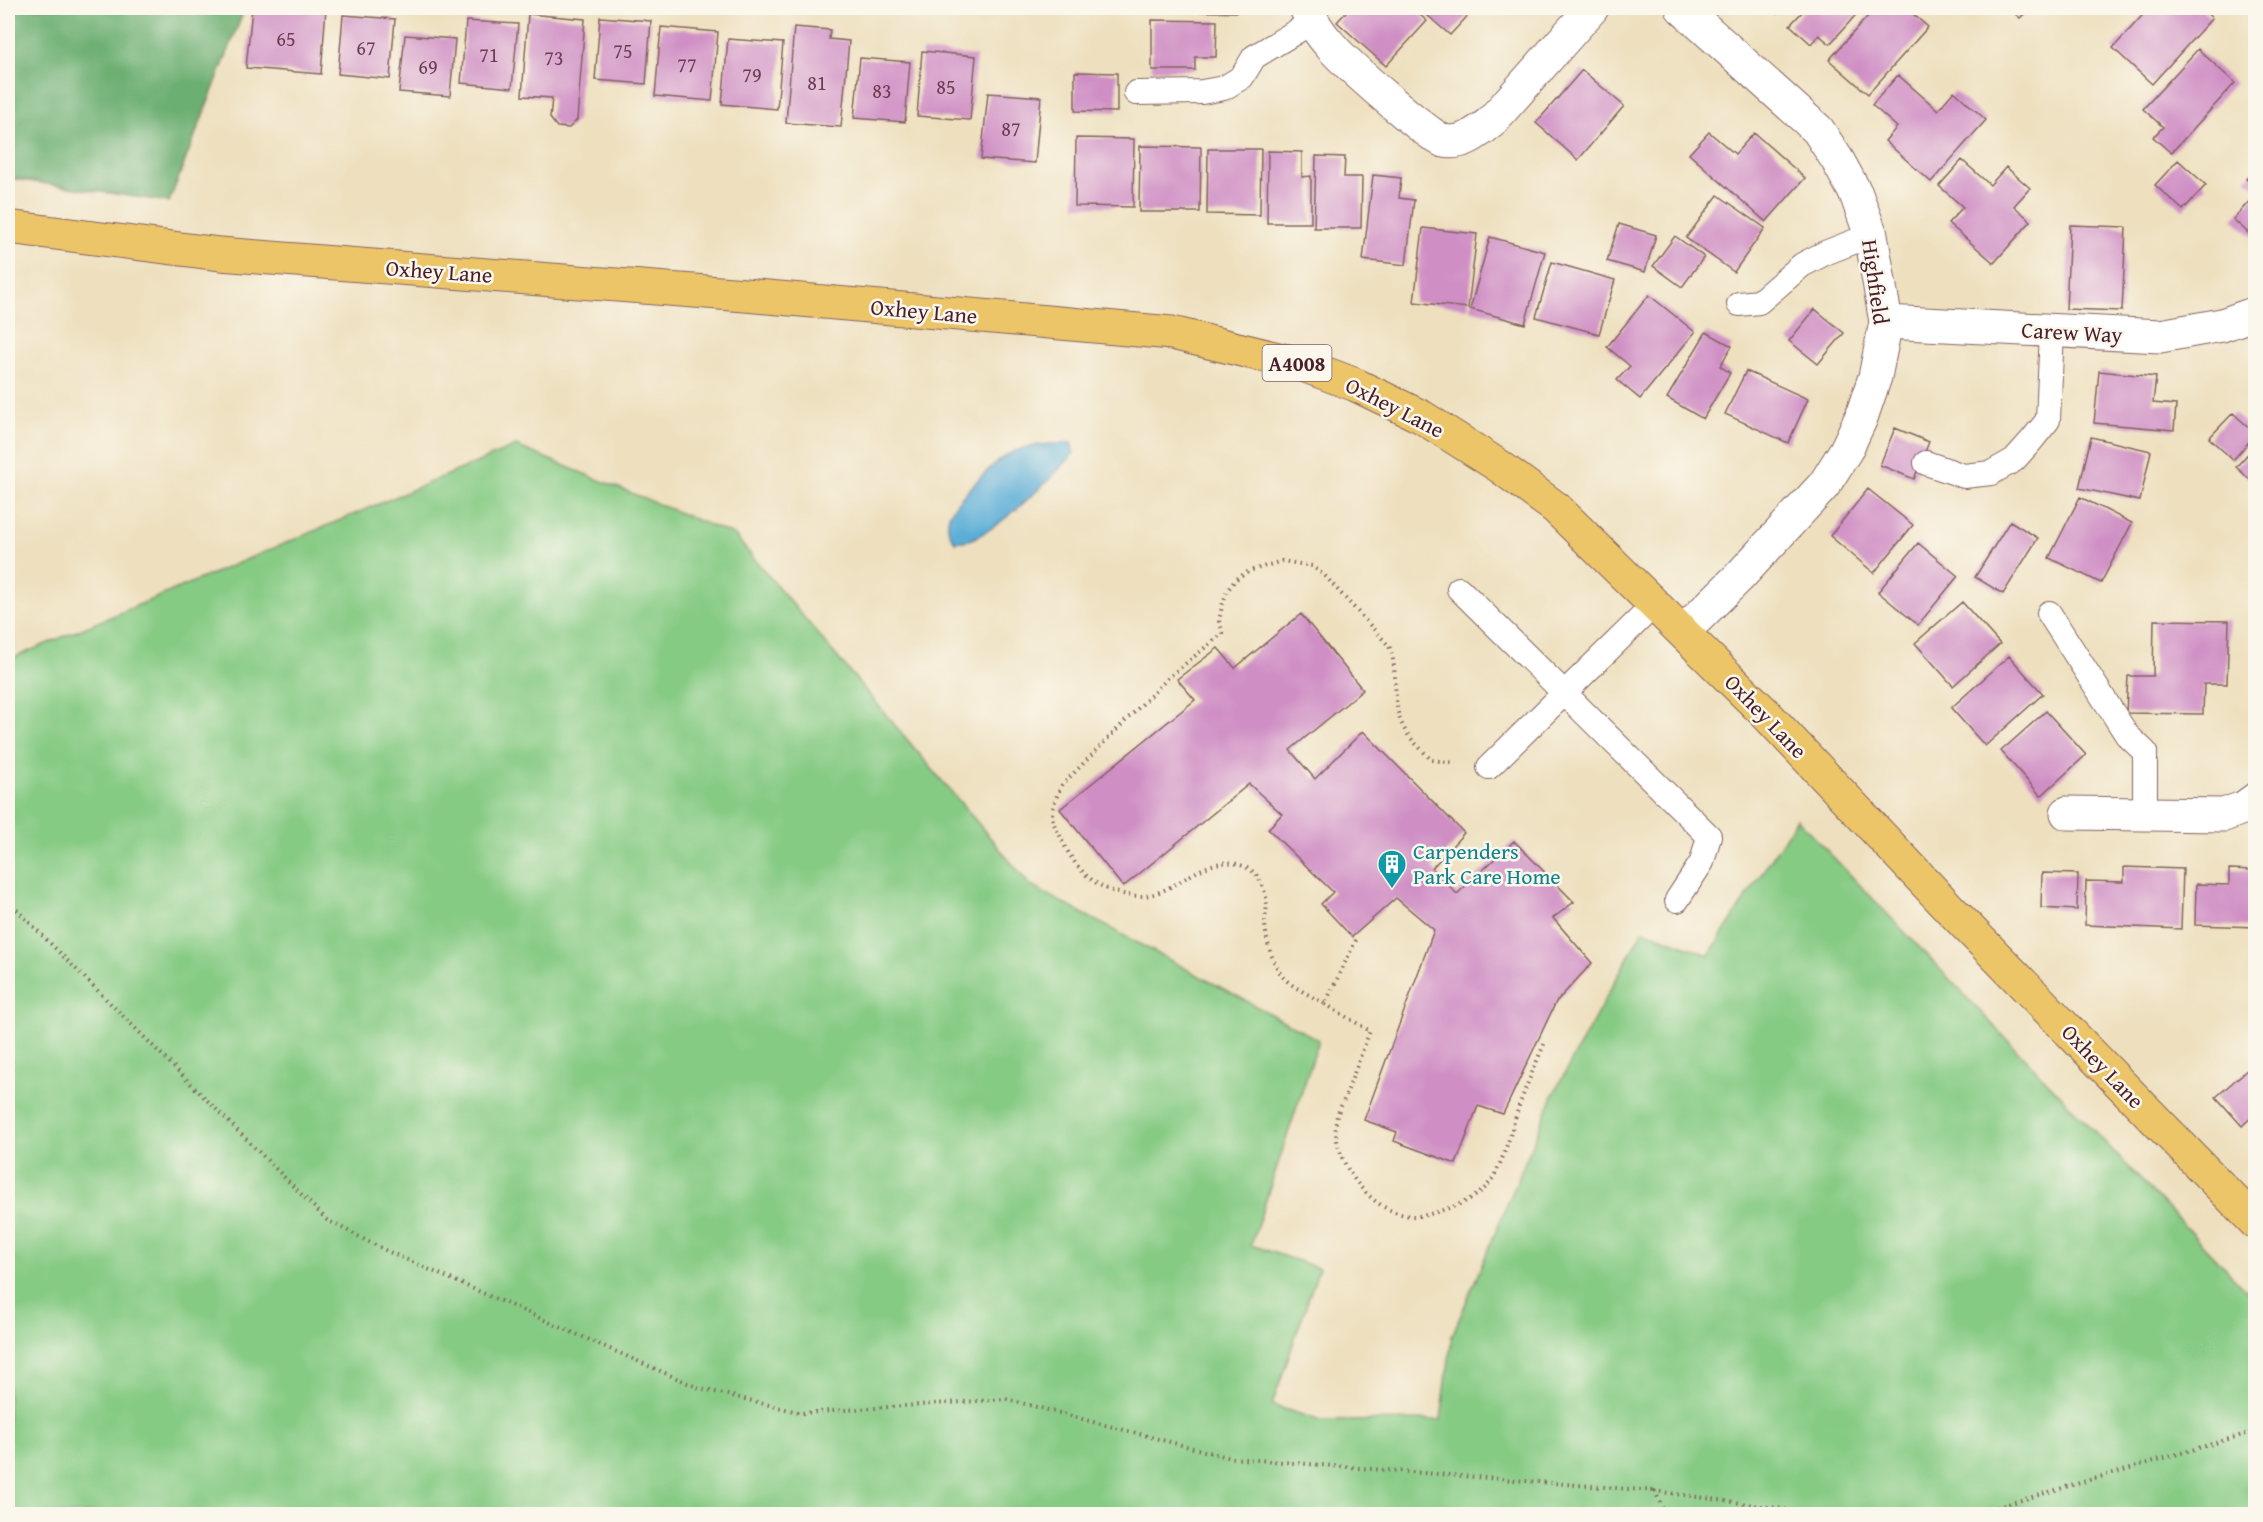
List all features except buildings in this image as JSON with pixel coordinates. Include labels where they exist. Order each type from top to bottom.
[{"type":"main road","name":"Oxhey Lane","points":[[8,227],[220,255],[745,295],[1172,333],[1304,365],[1356,385],[1422,417],[1498,466],[1556,508],[1767,715],[1950,909],[2256,1222]]},
{"type":"street","points":[[1309,15],[1332,48],[1424,130],[1443,141],[1458,141],[1473,136],[1490,123],[1592,8]]},
{"type":"street","name":"Highfield","points":[[1682,8],[1818,130],[1856,195],[1871,235],[1886,322],[1875,377],[1862,418],[1846,450],[1824,485],[1739,577],[1683,632]]},
{"type":"street","name":"Carew Way","points":[[1886,322],[2160,336],[2223,325],[2256,313]]},
{"type":"street","points":[[2067,813],[2145,812],[2224,815],[2245,807],[2256,799]]},
{"type":"lane","points":[[1136,93],[1202,92],[1224,88],[1242,77],[1254,57],[1309,15]]},
{"type":"lane","points":[[1739,304],[1759,302],[1802,265],[1825,253],[1871,235]]},
{"type":"lane","points":[[1926,463],[1964,476],[1991,472],[2014,460],[2048,420],[2052,331]]},
{"type":"lane","points":[[1459,589],[1709,836],[1702,862],[1677,900]]},
{"type":"lane","points":[[1489,767],[1655,604]]},
{"type":"lane","points":[[2049,614],[2127,735],[2145,752],[2145,812]]},
{"type":"path","points":[[1489,767],[1431,760],[1404,728],[1398,708],[1394,659],[1389,646],[1325,576],[1312,566],[1282,561],[1249,571],[1236,579],[1227,591],[1222,606],[1219,621],[1223,633],[1169,677],[1062,785],[1054,802],[1052,818],[1066,850],[1092,882],[1112,892],[1140,896],[1161,893],[1200,868],[1221,863],[1239,865],[1253,871],[1261,882],[1267,902],[1265,922],[1273,959],[1283,977],[1370,1031],[1336,1120],[1340,1149],[1349,1173],[1362,1189],[1395,1212],[1412,1216],[1430,1214],[1458,1205],[1486,1188],[1495,1176],[1520,1103],[1545,1042]]},
{"type":"path","points":[[8,902],[327,1220],[387,1251],[699,1388],[802,1413],[1006,1399],[1231,1458],[1655,1491],[1783,1509],[1802,1515]]},
{"type":"path","points":[[1325,1004],[1356,940]]},
{"type":"path","points":[[1974,1515],[2256,1431]]},
{"type":"path","points":[[1655,1491],[1665,1515]]},
{"type":"green space","points":[[8,8],[245,8],[169,202],[8,178]]},
{"type":"green space","points":[[516,446],[734,535],[1031,886],[1319,1040],[1251,1245],[1319,1268],[1272,1405],[1321,1421],[1441,1420],[1452,1336],[1554,1093],[1643,930],[1709,955],[1797,819],[2255,1300],[2255,1514],[8,1514],[8,660]]},
{"type":"water","points":[[1071,443],[1074,453],[1013,512],[986,532],[974,538],[955,542],[948,527],[952,510],[993,466],[1014,451],[1038,445]]},
{"type":"place","name":"Carpenders Park Care Home","points":[[1392,890]]}]
